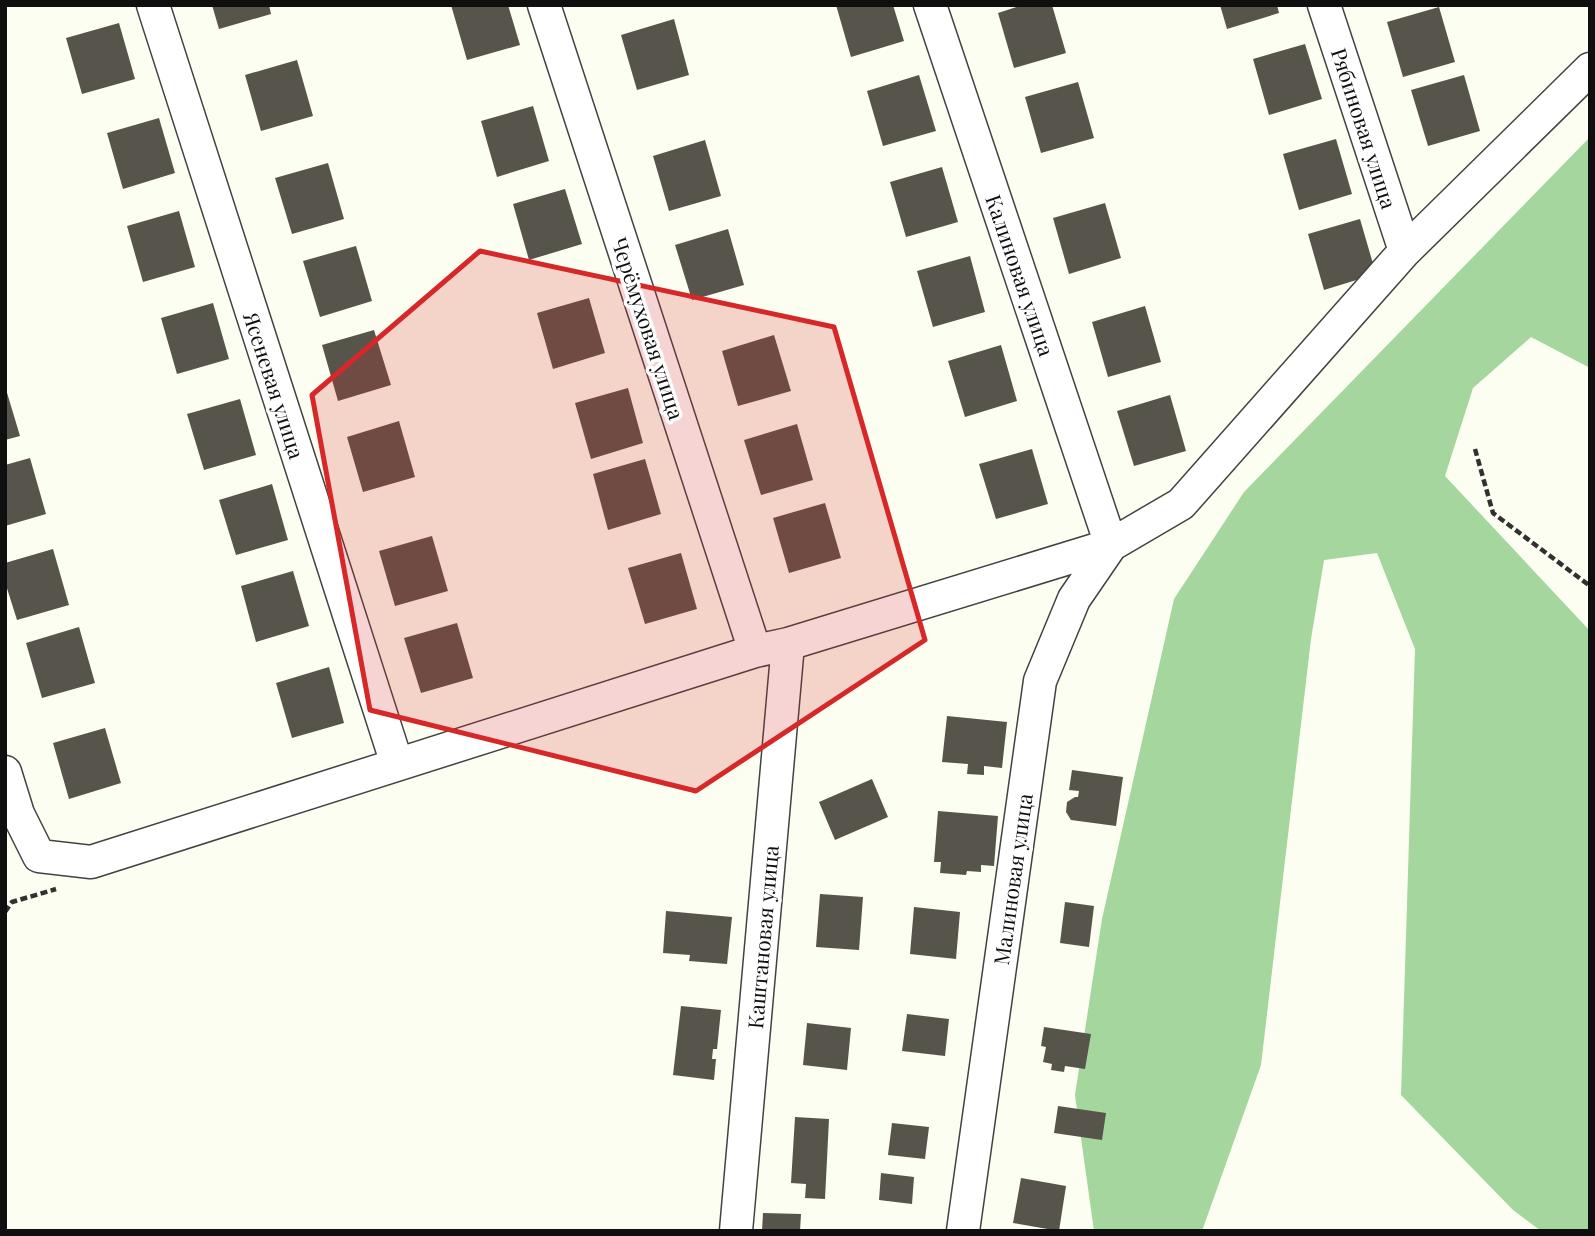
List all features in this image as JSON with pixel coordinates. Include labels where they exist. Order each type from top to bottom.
[{"type":"street","name":"Ясеневая улица","points":[[153,5],[397,764]]},
{"type":"street","name":"Черёмуховая улица","points":[[544,5],[755,652]]},
{"type":"street","name":"Калиновая улица","points":[[930,5],[1111,545]]},
{"type":"street","name":"Рябиновая улица","points":[[1324,5],[1405,251]]},
{"type":"street","points":[[5,772],[18,814],[39,856],[91,862],[755,652],[1111,545],[1181,504],[1405,251],[1590,69]]},
{"type":"street","name":"Малиновая улица","points":[[963,1231],[1040,681],[1074,599],[1111,545]]},
{"type":"street","name":"Каштановая улица","points":[[736,1231],[788,644]]},
{"type":"path","points":[[1475,449],[1493,513],[1590,586]]},
{"type":"highlighted area","points":[[480,251],[834,327],[925,640],[696,791],[370,710],[312,395]]},
{"type":"green space","points":[[1590,137],[1590,368],[1531,337],[1473,388],[1445,476],[1590,631],[1590,1231],[1541,1231],[1513,1210],[1401,1095],[1415,649],[1377,553],[1324,560],[1311,639],[1261,1065],[1202,1231],[1094,1231],[1075,1095],[1102,919],[1174,599],[1244,492]]},
{"type":"building","points":[[212,5],[269,5],[271,14],[219,29]]},
{"type":"building","points":[[451,5],[508,5],[520,45],[467,60]]},
{"type":"building","points":[[836,5],[893,5],[904,41],[851,57]]},
{"type":"building","points":[[1023,5],[1052,5],[1066,53],[1014,68],[998,13]]},
{"type":"building","points":[[1220,5],[1277,5],[1279,13],[1227,29]]},
{"type":"building","points":[[1439,7],[1455,62],[1403,77],[1387,22]]},
{"type":"building","points":[[674,19],[689,75],[637,90],[621,35]]},
{"type":"building","points":[[119,23],[135,79],[82,94],[66,38]]},
{"type":"building","points":[[1305,44],[1322,99],[1269,115],[1253,59]]},
{"type":"building","points":[[297,60],[313,116],[261,131],[245,75]]},
{"type":"building","points":[[919,75],[936,131],[883,146],[867,91]]},
{"type":"building","points":[[1464,75],[1480,131],[1428,146],[1411,90]]},
{"type":"building","points":[[1078,82],[1094,138],[1041,153],[1025,97]]},
{"type":"building","points":[[533,106],[549,161],[497,177],[481,121]]},
{"type":"building","points":[[159,118],[175,173],[123,189],[107,133]]},
{"type":"building","points":[[1336,139],[1352,194],[1299,210],[1283,154]]},
{"type":"building","points":[[705,140],[721,196],[669,211],[653,156]]},
{"type":"building","points":[[328,163],[344,219],[292,234],[275,178]]},
{"type":"building","points":[[942,167],[958,222],[906,237],[890,182]]},
{"type":"building","points":[[565,189],[582,244],[529,260],[513,204]]},
{"type":"building","points":[[1105,203],[1121,258],[1069,274],[1053,218]]},
{"type":"building","points":[[179,211],[195,267],[143,282],[127,226]]},
{"type":"building","points":[[1360,219],[1376,274],[1324,290],[1308,234]]},
{"type":"building","points":[[728,229],[744,285],[692,300],[675,245]]},
{"type":"building","points":[[356,246],[372,301],[320,317],[303,261]]},
{"type":"building","points":[[970,256],[985,312],[933,327],[917,271]]},
{"type":"building","points":[[589,298],[605,353],[553,369],[537,313]]},
{"type":"building","points":[[213,303],[229,359],[177,374],[161,318]]},
{"type":"building","points":[[1145,306],[1161,362],[1108,377],[1092,322]]},
{"type":"building","points":[[374,330],[391,385],[338,401],[322,345]]},
{"type":"building","points":[[774,335],[791,391],[738,406],[722,351]]},
{"type":"building","points":[[1001,345],[1017,401],[965,417],[948,361]]},
{"type":"building","points":[[5,386],[20,436],[5,440]]},
{"type":"building","points":[[628,388],[643,443],[591,459],[575,403]]},
{"type":"building","points":[[1170,395],[1186,451],[1134,466],[1117,411]]},
{"type":"building","points":[[240,399],[256,455],[204,470],[187,414]]},
{"type":"building","points":[[399,421],[415,477],[363,492],[347,437]]},
{"type":"building","points":[[797,424],[813,480],[761,495],[744,440]]},
{"type":"building","points":[[1032,449],[1048,504],[996,519],[979,464]]},
{"type":"building","points":[[30,458],[46,514],[5,526],[5,465]]},
{"type":"building","points":[[645,459],[661,514],[608,530],[593,474]]},
{"type":"building","points":[[272,484],[288,540],[236,555],[219,500]]},
{"type":"building","points":[[825,503],[841,558],[789,573],[773,518]]},
{"type":"building","points":[[432,536],[448,591],[395,606],[379,551]]},
{"type":"building","points":[[53,549],[69,605],[17,620],[5,582],[5,563]]},
{"type":"building","points":[[681,553],[697,609],[645,624],[628,568]]},
{"type":"building","points":[[293,571],[309,626],[256,642],[241,586]]},
{"type":"building","points":[[457,623],[473,678],[421,693],[404,638]]},
{"type":"building","points":[[79,627],[95,683],[42,698],[26,643]]},
{"type":"building","points":[[329,667],[344,723],[292,738],[276,683]]},
{"type":"building","points":[[947,716],[1007,722],[1002,768],[984,766],[984,775],[967,774],[968,764],[942,762]]},
{"type":"building","points":[[105,728],[121,783],[69,799],[53,743]]},
{"type":"building","points":[[1072,770],[1123,777],[1116,826],[1071,820],[1066,812],[1067,802],[1078,797],[1079,791],[1069,790]]},
{"type":"building","points":[[872,779],[888,817],[835,840],[819,802]]},
{"type":"building","points":[[938,811],[998,816],[994,866],[981,865],[981,872],[967,871],[966,875],[940,873],[941,862],[934,862]]},
{"type":"building","points":[[820,894],[863,897],[859,950],[816,947]]},
{"type":"building","points":[[1065,902],[1094,906],[1089,947],[1060,943]]},
{"type":"building","points":[[914,907],[960,912],[956,959],[910,954]]},
{"type":"building","points":[[666,911],[732,917],[727,964],[689,961],[690,955],[663,953]]},
{"type":"building","points":[[681,1006],[721,1010],[717,1049],[713,1049],[712,1059],[716,1059],[714,1080],[673,1075]]},
{"type":"building","points":[[907,1014],[949,1019],[945,1056],[902,1051]]},
{"type":"building","points":[[807,1023],[851,1028],[847,1070],[803,1065]]},
{"type":"building","points":[[1044,1027],[1091,1034],[1085,1069],[1065,1066],[1064,1072],[1051,1070],[1052,1064],[1043,1062],[1046,1047],[1041,1046]]},
{"type":"building","points":[[1058,1106],[1106,1113],[1102,1140],[1054,1133]]},
{"type":"building","points":[[795,1117],[829,1119],[825,1199],[805,1198],[806,1184],[791,1183]]},
{"type":"building","points":[[892,1123],[929,1127],[925,1159],[888,1155]]},
{"type":"building","points":[[881,1173],[914,1177],[912,1204],[879,1200]]},
{"type":"building","points":[[1021,1178],[1066,1186],[1059,1231],[1013,1223]]},
{"type":"building","points":[[763,1213],[801,1214],[800,1231],[762,1231]]}]
